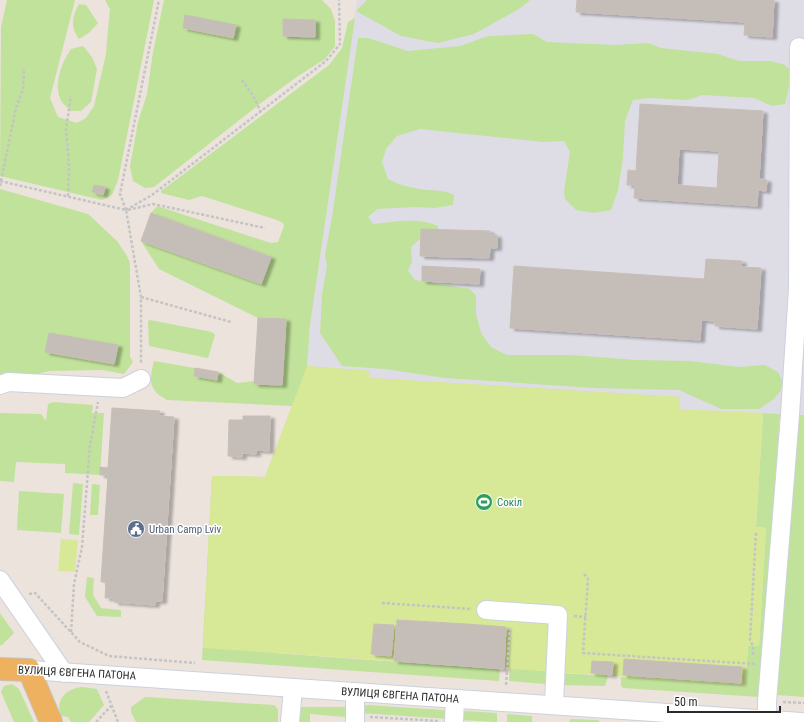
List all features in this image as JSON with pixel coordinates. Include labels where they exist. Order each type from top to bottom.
[{"type":"main road","name":"ВУЛИЦЯ ЄВГЕНА ПАТОНА","points":[[0,669],[29,670]]},
{"type":"main road","points":[[29,670],[51,722]]},
{"type":"street","points":[[767,720],[761,664],[790,415],[801,287],[795,47]]},
{"type":"street","points":[[0,385],[8,382],[123,388],[141,379]]},
{"type":"street","points":[[0,580],[6,595],[64,672]]},
{"type":"street","points":[[486,610],[558,615],[554,704]]},
{"type":"street","name":"ВУЛИЦЯ ЄВГЕНА ПАТОНА","points":[[29,670],[455,699],[554,704],[608,715],[801,722]]},
{"type":"street","points":[[290,722],[293,688]]},
{"type":"street","points":[[355,692],[355,722]]},
{"type":"street","points":[[454,722],[455,699]]},
{"type":"path","points":[[141,379],[141,297],[126,210],[120,194],[159,0]]},
{"type":"path","points":[[126,210],[152,195],[326,61],[340,44],[340,0]]},
{"type":"path","points":[[0,186],[16,108],[23,89],[24,68]]},
{"type":"path","points":[[242,80],[252,94],[261,112]]},
{"type":"path","points":[[68,196],[69,165],[66,129],[71,96]]},
{"type":"path","points":[[1,181],[126,210],[153,204],[265,228]]},
{"type":"path","points":[[141,297],[231,322]]},
{"type":"path","points":[[71,632],[74,584],[82,547],[90,445],[100,388]]},
{"type":"path","points":[[584,574],[588,579],[584,653],[761,664],[750,640],[756,532]]},
{"type":"path","points":[[6,595],[35,593],[80,642],[109,656]]},
{"type":"path","points":[[382,603],[486,610]]},
{"type":"path","points":[[506,685],[511,612]]},
{"type":"path","points":[[106,691],[118,722]]},
{"type":"path","points":[[96,722],[111,706]]},
{"type":"shaded area","points":[[357,0],[804,0],[804,415],[680,409],[680,397],[370,378],[370,371],[307,366],[310,325]]},
{"type":"green space","points":[[7,0],[75,0],[50,98],[58,117],[77,123],[86,118],[94,106],[106,54],[110,9],[105,0],[154,0],[118,180],[112,195],[102,200],[0,176],[1,27]]},
{"type":"green space","points":[[164,0],[322,0],[331,9],[335,21],[335,46],[325,59],[298,76],[261,103],[154,187],[145,188],[133,181],[130,166],[138,122],[147,94],[153,52]]},
{"type":"green space","points":[[367,0],[530,0],[519,9],[474,34],[438,43],[401,36],[356,11]]},
{"type":"green space","points":[[79,4],[86,5],[98,23],[90,32],[79,39],[74,31],[73,22]]},
{"type":"green space","points":[[355,18],[310,325],[307,366],[370,371],[370,378],[680,397],[272,653],[500,669],[499,681],[202,660],[212,476],[265,477],[292,406],[167,400],[153,388],[151,374],[154,361],[218,372],[237,383],[255,381],[255,384],[282,385],[286,323],[283,319],[258,318],[159,269],[141,241],[261,284],[270,256],[151,213],[157,206],[271,243],[278,242],[284,226],[283,223],[277,220],[202,196],[189,200],[161,193],[161,191],[329,65],[342,48],[348,22]]},
{"type":"green space","points":[[533,34],[547,42],[615,45],[648,43],[661,48],[718,54],[739,61],[771,61],[785,65],[792,72],[785,104],[772,106],[754,98],[702,95],[688,100],[650,98],[633,100],[625,121],[623,158],[618,190],[611,210],[593,213],[576,210],[565,199],[564,191],[570,152],[564,141],[543,142],[420,129],[397,136],[386,149],[382,162],[388,179],[399,184],[423,190],[450,193],[454,195],[453,205],[435,208],[415,207],[377,209],[368,217],[373,224],[414,221],[430,223],[438,226],[438,233],[423,236],[411,247],[412,262],[408,271],[415,280],[470,289],[476,296],[476,314],[481,333],[491,347],[507,355],[571,355],[636,360],[690,361],[739,367],[765,365],[778,372],[782,380],[781,390],[774,399],[759,409],[721,409],[679,390],[594,388],[445,378],[385,369],[342,366],[320,333],[322,295],[327,265],[325,255],[332,217],[358,38],[368,38],[408,51],[460,46],[488,36]]},
{"type":"green space","points":[[83,46],[92,57],[97,69],[91,102],[81,111],[71,111],[63,103],[59,96],[59,74],[71,49]]},
{"type":"green space","points":[[0,189],[88,214],[117,241],[130,263],[130,357],[133,362],[124,374],[102,370],[49,371],[40,373],[36,378],[0,378]]},
{"type":"green space","points":[[150,320],[212,332],[215,335],[208,358],[149,346],[148,321]]},
{"type":"green space","name":"Сокіл","points":[[307,366],[370,371],[370,378],[680,397],[680,409],[763,413],[756,527],[766,528],[759,646],[748,646],[745,685],[203,648],[212,476],[265,477]]},
{"type":"green space","points":[[53,402],[93,405],[92,413],[104,413],[100,475],[65,473],[65,464],[16,462],[14,482],[0,481],[0,413],[41,414],[46,421],[48,404]]},
{"type":"green space","points":[[763,413],[780,414],[760,697],[623,688],[621,686],[621,677],[745,685],[748,646],[759,646],[766,528],[756,527]]},
{"type":"green space","points":[[795,415],[804,415],[804,697],[777,695],[774,687]]},
{"type":"green space","points":[[73,483],[83,484],[79,535],[69,534]]},
{"type":"green space","points":[[92,484],[100,485],[98,515],[90,515]]},
{"type":"green space","points":[[19,491],[64,494],[61,533],[17,530]]},
{"type":"green space","points":[[61,539],[78,540],[75,572],[58,571]]},
{"type":"green space","points":[[87,577],[94,578],[93,595],[101,608],[121,610],[121,617],[97,616],[85,597]]},
{"type":"green space","points":[[0,613],[14,633],[2,645],[0,645]]},
{"type":"green space","points":[[512,627],[549,629],[545,684],[509,681]]},
{"type":"green space","points":[[561,673],[608,676],[605,686],[561,685]]},
{"type":"green space","points":[[12,684],[19,689],[34,722],[14,722],[1,692],[4,686]]},
{"type":"green space","points":[[82,687],[97,689],[104,705],[89,722],[71,722],[68,717],[61,716],[61,700],[63,696],[71,690]]},
{"type":"green space","points":[[145,697],[274,705],[278,709],[278,722],[136,722],[131,712],[131,707]]},
{"type":"green space","points":[[368,705],[443,710],[448,713],[450,719],[360,713],[364,706]]},
{"type":"green space","points":[[299,707],[347,707],[348,715],[345,717],[310,714],[310,722],[297,722]]},
{"type":"green space","points":[[466,711],[497,713],[497,722],[459,720]]},
{"type":"green space","points":[[507,714],[532,716],[532,722],[507,722]]},
{"type":"green space","points":[[571,719],[598,720],[600,722],[569,722]]},
{"type":"building","points":[[577,0],[774,0],[772,37],[744,35],[745,22],[576,12]]},
{"type":"building","points":[[185,15],[236,25],[233,38],[183,28]]},
{"type":"building","points":[[283,19],[315,20],[315,37],[283,36]]},
{"type":"building","points":[[640,104],[763,111],[759,179],[767,180],[766,191],[758,190],[757,206],[634,198],[635,185],[627,185],[628,170],[636,171]],"holes":[[[679,149],[719,151],[717,188],[677,185]]]},
{"type":"building","points":[[94,185],[105,187],[103,195],[92,192]]},
{"type":"building","points":[[151,213],[271,257],[261,284],[141,241]]},
{"type":"building","points":[[421,229],[490,231],[489,235],[497,235],[497,248],[490,248],[489,258],[420,256]]},
{"type":"building","points":[[706,259],[742,261],[741,267],[761,268],[757,329],[715,326],[715,321],[701,320]]},
{"type":"building","points":[[422,266],[480,269],[479,284],[422,281]]},
{"type":"building","points":[[514,266],[704,279],[700,340],[510,328]]},
{"type":"building","points":[[258,318],[286,319],[282,385],[254,384]]},
{"type":"building","points":[[49,333],[118,345],[114,364],[45,352]]},
{"type":"building","points":[[195,368],[218,372],[217,380],[194,376]]},
{"type":"building","name":"Urban Camp Lviv","points":[[112,408],[160,411],[159,416],[174,417],[162,601],[155,601],[155,605],[114,602],[114,598],[105,598],[106,582],[101,582],[108,475],[100,475],[100,467],[108,468]]},
{"type":"building","points":[[243,416],[270,416],[269,451],[256,450],[256,454],[242,453],[242,457],[228,456],[229,420],[243,420]]},
{"type":"building","points":[[397,620],[467,624],[464,666],[394,661]]},
{"type":"building","points":[[374,624],[394,625],[391,656],[371,654]]},
{"type":"building","points":[[467,624],[506,627],[504,669],[464,666]]},
{"type":"building","points":[[624,659],[742,667],[741,683],[623,675]]},
{"type":"building","points":[[592,661],[613,662],[612,675],[591,673]]},
{"type":"place","name":"Сокіл","points":[[484,502]]},
{"type":"place","name":"Urban Camp Lviv","points":[[136,529]]}]
